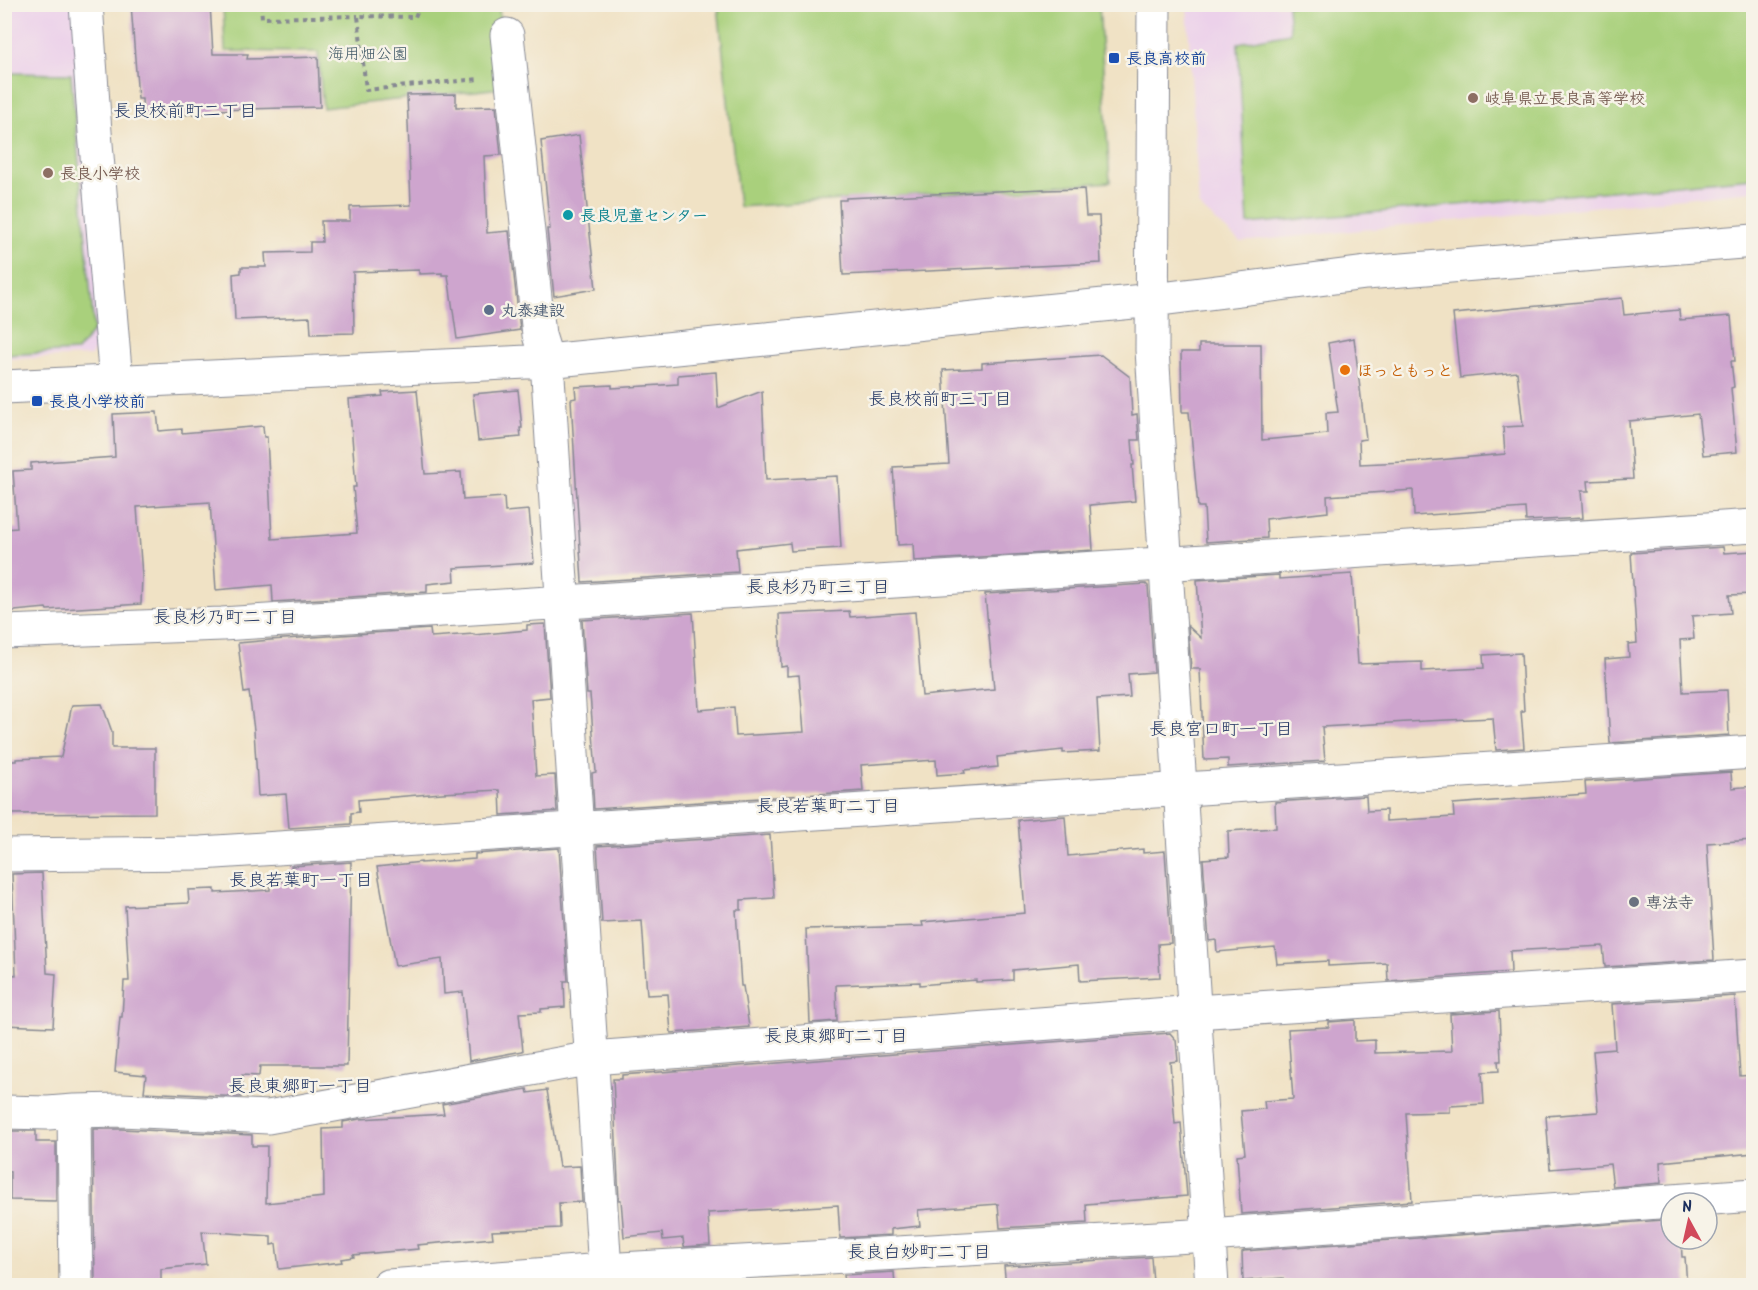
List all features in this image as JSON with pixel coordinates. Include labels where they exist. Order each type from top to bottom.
[{"type":"street","points":[[86,4],[116,381]]},
{"type":"street","points":[[1154,4],[1152,350],[1212,1286]]},
{"type":"street","points":[[507,35],[539,335],[547,360],[605,1278]]},
{"type":"street","points":[[4,387],[547,360],[1153,300],[1366,273],[1754,241]]},
{"type":"street","points":[[4,632],[222,624],[1754,526]]},
{"type":"street","points":[[4,855],[201,852],[1754,752]]},
{"type":"street","points":[[4,1112],[121,1110],[268,1117],[592,1058],[1195,1012],[1754,976]]},
{"type":"street","points":[[74,1111],[76,1286]]},
{"type":"street","points":[[388,1286],[605,1278],[1754,1195]]},
{"type":"path","points":[[261,4],[262,18],[415,17],[420,4]]},
{"type":"path","points":[[358,16],[366,90],[480,78]]},
{"type":"shaded area","name":"長良小学校","points":[[4,5],[80,5],[102,341],[91,356],[5,359]]},
{"type":"shaded area","name":"岐阜県立長良高等学校","points":[[1187,5],[1753,5],[1753,191],[1240,242],[1199,206]]},
{"type":"green space","name":"海用畑公園","points":[[223,5],[499,5],[503,76],[501,88],[323,108],[318,52],[225,51]]},
{"type":"green space","points":[[718,5],[1099,5],[1110,182],[739,207]]},
{"type":"green space","name":"岐阜県立長良高等学校","points":[[1288,5],[1753,5],[1753,178],[1248,224],[1238,43],[1290,33]]},
{"type":"green space","name":"長良小学校","points":[[4,73],[71,74],[94,330],[77,351],[5,355]]},
{"type":"building","points":[[131,4],[210,4],[213,54],[248,54],[247,59],[318,57],[320,107],[215,110],[216,113],[143,117],[142,99],[138,99]]},
{"type":"building","points":[[456,94],[456,107],[496,106],[501,155],[484,156],[487,233],[509,231],[520,330],[457,339],[448,275],[419,274],[419,270],[353,272],[354,333],[311,334],[310,317],[235,320],[233,274],[241,273],[241,267],[266,267],[265,253],[310,252],[310,242],[322,242],[321,221],[350,221],[350,207],[411,205],[407,95]]},
{"type":"building","name":"長良児童センター","points":[[579,135],[596,289],[554,296],[541,141]]},
{"type":"building","points":[[1084,189],[1086,216],[1099,216],[1101,263],[843,275],[839,200]]},
{"type":"building","points":[[1622,298],[1624,315],[1679,310],[1680,320],[1731,316],[1735,361],[1731,361],[1734,387],[1731,388],[1737,452],[1703,455],[1698,414],[1629,421],[1633,479],[1588,481],[1589,491],[1581,491],[1583,518],[1526,521],[1525,508],[1414,516],[1413,490],[1327,496],[1328,512],[1266,519],[1267,538],[1206,542],[1204,507],[1198,507],[1189,412],[1182,412],[1181,352],[1199,352],[1199,344],[1261,344],[1262,440],[1327,434],[1326,413],[1338,412],[1328,343],[1354,338],[1366,439],[1359,440],[1360,464],[1505,454],[1503,427],[1523,426],[1517,372],[1460,378],[1453,314]]},
{"type":"building","points":[[1101,355],[1130,377],[1132,415],[1137,414],[1139,440],[1132,440],[1135,501],[1090,505],[1093,550],[914,561],[913,544],[898,545],[893,467],[949,464],[943,370],[982,368],[982,363]]},
{"type":"building","points":[[716,372],[718,408],[762,391],[766,480],[837,476],[841,548],[791,551],[790,543],[736,549],[738,572],[582,582],[571,399],[576,398],[575,387],[612,385],[612,388],[678,384],[678,375]]},
{"type":"building","points":[[417,390],[425,474],[461,472],[463,500],[504,497],[505,512],[529,510],[534,563],[454,568],[455,581],[427,584],[427,592],[273,602],[272,585],[216,590],[210,502],[137,507],[142,576],[141,604],[4,612],[4,529],[17,528],[13,471],[31,470],[31,463],[115,457],[113,414],[157,412],[159,431],[182,429],[182,433],[263,426],[264,437],[267,437],[272,539],[357,533],[349,399],[383,396],[382,392]]},
{"type":"building","points":[[518,390],[521,437],[478,441],[473,394]]},
{"type":"building","points":[[1723,547],[1724,553],[1754,551],[1754,594],[1729,595],[1731,613],[1692,616],[1694,639],[1680,640],[1683,692],[1727,690],[1729,735],[1610,743],[1605,659],[1629,657],[1628,644],[1637,643],[1631,553]]},
{"type":"building","points":[[1352,574],[1358,664],[1422,662],[1422,671],[1484,668],[1483,655],[1521,653],[1524,711],[1521,711],[1524,748],[1496,750],[1493,718],[1322,727],[1325,761],[1228,767],[1228,759],[1204,760],[1200,669],[1191,669],[1188,626],[1201,638],[1197,580],[1279,575],[1279,579]]},
{"type":"building","points":[[1146,584],[1148,586],[1154,672],[1128,674],[1130,697],[1097,699],[1100,751],[1063,753],[1063,750],[997,757],[998,767],[937,775],[936,760],[861,765],[863,791],[594,809],[592,773],[596,772],[590,694],[587,694],[582,620],[693,613],[699,710],[734,707],[736,736],[804,732],[799,675],[787,676],[787,666],[781,667],[779,614],[849,611],[850,617],[915,612],[922,696],[994,689],[985,594]]},
{"type":"building","points":[[545,624],[550,697],[531,699],[536,776],[555,775],[557,811],[501,815],[500,790],[442,793],[358,800],[359,812],[351,813],[351,824],[289,828],[286,794],[258,796],[254,730],[249,692],[244,693],[238,643],[430,629],[431,637],[474,635],[527,630],[527,625]]},
{"type":"building","points":[[102,704],[112,732],[112,748],[155,748],[155,813],[4,814],[4,761],[61,757],[72,705]]},
{"type":"building","points":[[1731,772],[1732,788],[1754,786],[1754,840],[1707,843],[1714,960],[1605,967],[1603,946],[1510,951],[1511,972],[1388,981],[1387,963],[1328,966],[1328,961],[1277,964],[1275,947],[1217,952],[1216,940],[1209,941],[1203,859],[1229,857],[1228,831],[1276,828],[1275,802],[1366,796],[1367,811],[1386,810],[1386,821],[1454,817],[1453,804],[1586,794],[1585,782]]},
{"type":"building","points":[[1065,816],[1068,856],[1143,849],[1143,853],[1165,851],[1171,943],[1158,944],[1160,977],[1080,981],[1079,964],[1013,970],[1013,980],[976,982],[976,980],[920,985],[920,982],[836,985],[837,1021],[810,1023],[806,929],[923,926],[922,922],[1025,913],[1018,820]]},
{"type":"building","points":[[770,835],[774,898],[741,900],[741,910],[736,910],[741,986],[743,986],[749,1027],[671,1033],[668,994],[647,995],[642,921],[602,923],[597,846]]},
{"type":"building","points":[[559,848],[568,981],[564,981],[565,1007],[541,1009],[541,1012],[519,1013],[523,1051],[469,1061],[463,992],[444,994],[442,959],[395,966],[377,867],[475,859],[475,854]]},
{"type":"building","points":[[351,862],[347,1066],[260,1066],[259,1076],[242,1075],[241,1097],[144,1092],[146,1075],[115,1072],[124,981],[129,981],[125,906],[189,903],[188,890],[215,889],[215,893],[270,890],[270,882],[293,880],[291,866]]},
{"type":"building","points":[[42,873],[47,973],[56,974],[53,1027],[4,1025],[4,974],[16,975],[12,874]]},
{"type":"building","points":[[1735,996],[1740,1076],[1754,1075],[1754,1153],[1660,1162],[1661,1183],[1613,1187],[1610,1164],[1550,1169],[1546,1116],[1598,1112],[1593,1051],[1615,1049],[1612,1004]]},
{"type":"building","points":[[1499,1011],[1501,1061],[1498,1061],[1499,1071],[1482,1072],[1484,1104],[1450,1106],[1450,1112],[1406,1113],[1412,1201],[1241,1214],[1237,1155],[1245,1154],[1241,1111],[1265,1109],[1264,1101],[1293,1099],[1288,1029],[1329,1027],[1329,1022],[1355,1020],[1355,1041],[1375,1040],[1375,1053],[1452,1051],[1450,1014]]},
{"type":"building","points":[[1170,1033],[1176,1040],[1178,1061],[1170,1062],[1175,1124],[1181,1123],[1187,1196],[1086,1204],[1087,1223],[1000,1228],[998,1204],[918,1210],[920,1226],[891,1229],[891,1235],[840,1238],[838,1205],[708,1213],[710,1245],[684,1247],[683,1238],[663,1240],[662,1233],[624,1237],[621,1200],[619,1200],[613,1079],[622,1079],[622,1075]]},
{"type":"building","points":[[527,1089],[528,1093],[547,1090],[559,1167],[580,1166],[582,1202],[559,1203],[560,1228],[492,1231],[493,1238],[417,1245],[418,1249],[353,1255],[354,1257],[341,1259],[342,1262],[279,1269],[276,1244],[271,1245],[271,1236],[202,1231],[206,1264],[161,1269],[161,1286],[98,1286],[98,1282],[95,1282],[93,1129],[252,1135],[252,1146],[267,1146],[266,1203],[324,1197],[323,1129],[343,1128],[343,1122],[360,1119],[444,1114],[442,1104]]},
{"type":"building","points":[[4,1131],[36,1131],[36,1142],[56,1142],[56,1201],[10,1200],[10,1172],[4,1171]]},
{"type":"building","points":[[1659,1220],[1659,1251],[1682,1251],[1682,1257],[1685,1257],[1687,1286],[1289,1286],[1288,1281],[1284,1282],[1283,1278],[1243,1281],[1242,1252]]},
{"type":"building","points":[[1151,1257],[1153,1282],[1099,1286],[1006,1286],[1004,1266]]},
{"type":"building","points":[[894,1272],[895,1286],[845,1286],[844,1275]]},
{"type":"place","name":"長良高校前","points":[[1114,58]]},
{"type":"place","name":"岐阜県立長良高等学校","points":[[1473,98]]},
{"type":"place","name":"長良小学校","points":[[48,173]]},
{"type":"place","name":"長良児童センター","points":[[568,215]]},
{"type":"place","name":"丸泰建設","points":[[489,310]]},
{"type":"place","name":"ほっともっと","points":[[1345,370]]},
{"type":"place","name":"長良小学校前","points":[[37,401]]},
{"type":"place","name":"専法寺","points":[[1634,902]]},
{"type":"district","name":"長良校前町二丁目","points":[[185,111]]},
{"type":"district","name":"長良校前町三丁目","points":[[940,399]]},
{"type":"district","name":"長良杉乃町三丁目","points":[[818,587]]},
{"type":"district","name":"長良杉乃町二丁目","points":[[225,617]]},
{"type":"district","name":"長良宮口町一丁目","points":[[1221,729]]},
{"type":"district","name":"長良若葉町二丁目","points":[[828,806]]},
{"type":"district","name":"長良若葉町一丁目","points":[[301,880]]},
{"type":"district","name":"長良東郷町二丁目","points":[[836,1036]]},
{"type":"district","name":"長良東郷町一丁目","points":[[300,1086]]},
{"type":"district","name":"長良白妙町二丁目","points":[[919,1252]]}]
